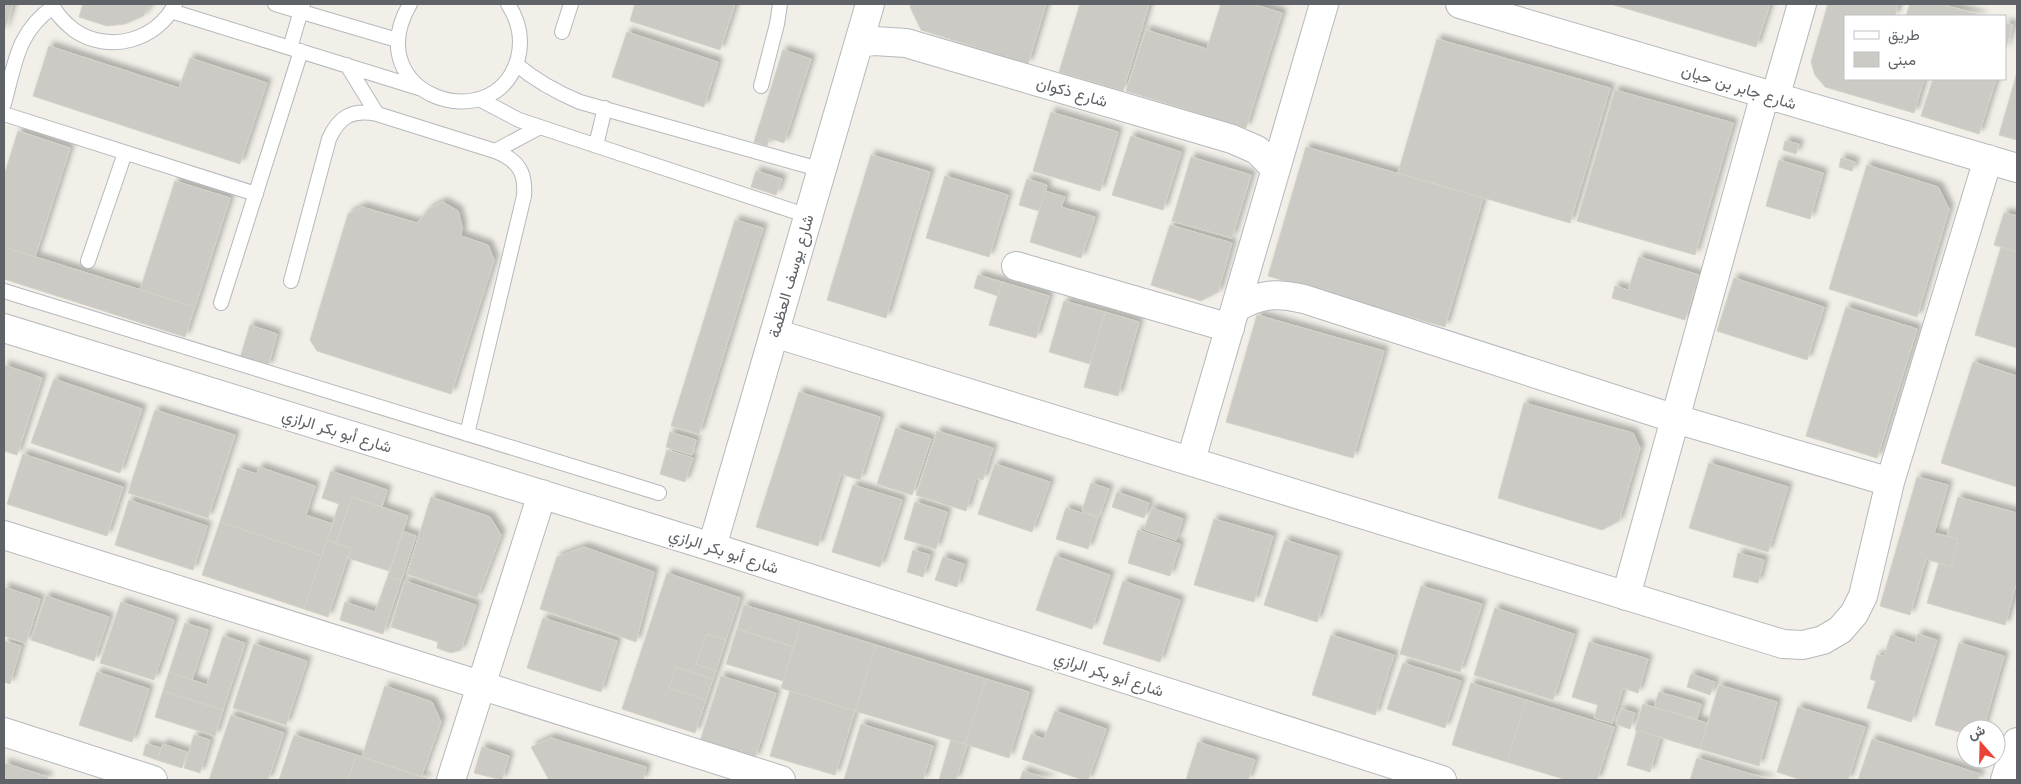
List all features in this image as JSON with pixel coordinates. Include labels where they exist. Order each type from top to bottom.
[{"type":"street","name":"شارع يوسف العظمة","points":[[712,548],[870,4]]},
{"type":"street","points":[[1191,460],[1324,4]]},
{"type":"street","name":"شارع جابر بن حيان","points":[[1460,4],[2017,168]]},
{"type":"street","points":[[1626,596],[1770,96],[1802,4]]},
{"type":"street","name":"شارع ذكوان","points":[[859,43],[874,41],[906,43],[1232,139],[1256,150],[1276,169]]},
{"type":"street","points":[[774,333],[1783,644],[1803,645],[1823,640],[1840,630],[1854,614],[1863,596],[1890,482],[1988,159]]},
{"type":"street","points":[[1016,266],[1233,318]]},
{"type":"street","points":[[1233,318],[1248,300],[1262,295],[1276,294],[1304,299],[1676,419],[1890,482]]},
{"type":"street","name":"شارع أبو بكر الرازي","points":[[4,328],[542,494],[1442,780]]},
{"type":"street","points":[[451,780],[542,494]]},
{"type":"street","points":[[4,535],[781,780]]},
{"type":"street","points":[[4,732],[153,780]]},
{"type":"street","points":[[2004,780],[2017,742]]},
{"type":"lane","points":[[275,4],[302,8],[397,40]]},
{"type":"lane","points":[[410,4],[402,18],[397,40],[400,60],[405,71],[421,89]]},
{"type":"lane","points":[[4,104],[21,42],[29,28],[53,6],[65,24],[82,36],[101,42],[122,43],[141,37],[158,26],[173,7],[296,50],[421,89],[438,99],[458,102],[479,99],[494,91],[507,79],[516,64],[520,48],[520,31],[508,4]]},
{"type":"lane","points":[[562,32],[571,4]]},
{"type":"lane","points":[[761,86],[778,24],[780,4]]},
{"type":"lane","points":[[221,303],[256,194],[296,50],[302,8]]},
{"type":"lane","points":[[516,64],[535,80],[580,102],[822,170]]},
{"type":"lane","points":[[347,66],[377,114]]},
{"type":"lane","points":[[479,99],[505,114],[540,127],[808,216]]},
{"type":"lane","points":[[596,145],[605,108]]},
{"type":"lane","points":[[291,281],[328,139],[342,119],[353,113],[377,114],[495,151],[506,155],[516,162],[525,184],[467,434]]},
{"type":"lane","points":[[4,114],[256,194]]},
{"type":"lane","points":[[495,151],[540,127]]},
{"type":"lane","points":[[88,262],[125,153]]},
{"type":"lane","points":[[4,291],[659,493]]},
{"type":"building","points":[[4,4],[13,4],[4,32]]},
{"type":"building","points":[[83,4],[151,4],[143,16],[125,24],[107,26],[79,17]]},
{"type":"building","points":[[635,4],[735,4],[720,50],[630,21]]},
{"type":"building","points":[[911,4],[1046,4],[1028,64],[921,30],[910,7]]},
{"type":"building","points":[[1080,4],[1149,4],[1123,91],[1059,72]]},
{"type":"building","points":[[1221,4],[1252,4],[1282,13],[1246,128],[1126,91],[1146,30],[1207,49]]},
{"type":"building","points":[[1611,4],[1770,4],[1756,47]]},
{"type":"building","points":[[1828,4],[1898,4],[1895,15],[1844,15],[1844,80],[1924,80],[1914,113],[1825,87],[1815,75],[1811,62]]},
{"type":"building","points":[[1910,4],[1941,4],[1980,15],[1906,15]]},
{"type":"building","points":[[2006,23],[2013,25],[2006,48]]},
{"type":"building","points":[[627,32],[718,62],[704,107],[612,77]]},
{"type":"building","points":[[1437,39],[1610,88],[1570,223],[1398,173]]},
{"type":"building","points":[[49,46],[179,88],[190,58],[267,83],[240,164],[33,96]]},
{"type":"building","points":[[783,50],[811,59],[784,143],[769,138],[767,146],[754,142]]},
{"type":"building","points":[[2017,73],[2017,140],[1999,135]]},
{"type":"building","points":[[1933,80],[1996,80],[1979,134],[1921,116]]},
{"type":"building","points":[[1615,90],[1733,123],[1695,255],[1577,221]]},
{"type":"building","points":[[1051,112],[1118,132],[1100,191],[1033,171]]},
{"type":"building","points":[[18,131],[70,148],[35,257],[4,247],[4,176]]},
{"type":"building","points":[[1131,136],[1181,152],[1163,210],[1112,195]]},
{"type":"building","points":[[1785,141],[1799,144],[1796,154],[1783,150]]},
{"type":"building","points":[[1306,147],[1483,198],[1445,327],[1268,276]]},
{"type":"building","points":[[871,155],[930,172],[886,318],[827,300]]},
{"type":"building","points":[[1191,157],[1251,175],[1232,238],[1172,221]]},
{"type":"building","points":[[1841,158],[1855,162],[1852,171],[1839,167]]},
{"type":"building","points":[[1779,160],[1823,173],[1810,219],[1766,206]]},
{"type":"building","points":[[1867,165],[1938,187],[1949,209],[1917,317],[1829,289]]},
{"type":"building","points":[[756,171],[782,179],[776,195],[751,187]]},
{"type":"building","points":[[945,176],[1008,195],[989,257],[926,238]]},
{"type":"building","points":[[1027,179],[1047,185],[1039,211],[1019,205]]},
{"type":"building","points":[[175,181],[230,198],[195,307],[140,290]]},
{"type":"building","points":[[1045,191],[1065,197],[1061,207],[1095,217],[1081,258],[1030,242]]},
{"type":"building","points":[[443,202],[458,211],[462,227],[461,236],[488,245],[494,260],[451,394],[317,351],[310,340],[348,214],[362,207],[417,223],[429,209]]},
{"type":"building","points":[[2004,213],[2017,216],[2017,252],[1994,245]]},
{"type":"building","points":[[735,220],[763,228],[699,434],[671,426]]},
{"type":"building","points":[[1170,225],[1232,243],[1218,292],[1201,301],[1151,285]]},
{"type":"building","points":[[4,247],[195,307],[185,337],[4,279]]},
{"type":"building","points":[[2001,247],[2017,252],[2017,348],[1975,335]]},
{"type":"building","points":[[1639,257],[1699,275],[1685,320],[1612,298],[1615,286],[1628,290]]},
{"type":"building","points":[[978,275],[1002,282],[998,296],[974,288]]},
{"type":"building","points":[[1734,278],[1824,307],[1807,360],[1717,331]]},
{"type":"building","points":[[1002,282],[1049,296],[1036,338],[989,325]]},
{"type":"building","points":[[1064,301],[1105,312],[1090,364],[1049,352]]},
{"type":"building","points":[[1846,307],[1917,329],[1877,458],[1806,436]]},
{"type":"building","points":[[1105,312],[1139,322],[1118,396],[1084,387]]},
{"type":"building","points":[[1257,315],[1384,351],[1353,458],[1226,422]]},
{"type":"building","points":[[250,325],[277,334],[268,367],[240,358]]},
{"type":"building","points":[[1973,362],[2017,376],[2017,487],[1941,463]]},
{"type":"building","points":[[4,365],[42,378],[17,455],[4,451]]},
{"type":"building","points":[[54,379],[142,409],[120,473],[31,443]]},
{"type":"building","points":[[799,392],[880,417],[860,480],[841,474],[818,546],[756,527]]},
{"type":"building","points":[[1524,403],[1633,433],[1640,448],[1619,521],[1602,530],[1498,498]]},
{"type":"building","points":[[155,410],[235,435],[208,518],[128,493]]},
{"type":"building","points":[[896,428],[931,439],[912,495],[877,484]]},
{"type":"building","points":[[937,431],[993,448],[983,480],[976,478],[966,511],[916,495]]},
{"type":"building","points":[[670,432],[696,440],[692,455],[666,447]]},
{"type":"building","points":[[667,450],[693,458],[685,482],[660,474]]},
{"type":"building","points":[[23,454],[123,487],[107,536],[7,504]]},
{"type":"building","points":[[1709,463],[1788,487],[1768,552],[1689,528]]},
{"type":"building","points":[[995,464],[1050,482],[1032,532],[978,514]]},
{"type":"building","points":[[259,467],[315,486],[306,515],[333,524],[322,556],[220,522],[238,468],[257,474]]},
{"type":"building","points":[[331,471],[387,490],[382,507],[352,497],[336,543],[327,540],[339,504],[322,498]]},
{"type":"building","points":[[1917,477],[1948,485],[1934,533],[1958,539],[1951,567],[1926,559],[1910,615],[1880,606]]},
{"type":"building","points":[[1091,483],[1109,489],[1099,517],[1082,511]]},
{"type":"building","points":[[853,485],[902,500],[880,567],[832,552]]},
{"type":"building","points":[[1117,492],[1149,503],[1144,518],[1112,507]]},
{"type":"building","points":[[352,497],[408,516],[389,571],[348,558],[351,548],[336,543]]},
{"type":"building","points":[[431,497],[490,517],[501,535],[477,598],[407,574]]},
{"type":"building","points":[[1958,497],[2017,513],[2017,581],[2005,625],[1927,603],[1939,563],[1951,567],[1958,539],[1947,536]]},
{"type":"building","points":[[129,500],[207,526],[193,570],[115,545]]},
{"type":"building","points":[[915,502],[947,512],[936,549],[904,539]]},
{"type":"building","points":[[1066,508],[1098,518],[1088,549],[1056,539]]},
{"type":"building","points":[[1152,508],[1183,519],[1176,540],[1144,529]]},
{"type":"building","points":[[1214,519],[1273,536],[1254,602],[1194,585]]},
{"type":"building","points":[[220,522],[322,556],[304,609],[202,575]]},
{"type":"building","points":[[1138,530],[1180,544],[1170,576],[1128,563]]},
{"type":"building","points":[[403,531],[416,536],[401,581],[388,576]]},
{"type":"building","points":[[327,540],[351,548],[328,617],[304,609]]},
{"type":"building","points":[[1285,540],[1337,556],[1317,622],[1264,605]]},
{"type":"building","points":[[584,547],[654,572],[636,642],[540,609],[557,557]]},
{"type":"building","points":[[913,550],[930,555],[923,577],[907,572]]},
{"type":"building","points":[[1738,553],[1764,560],[1758,583],[1733,577]]},
{"type":"building","points":[[1055,556],[1110,575],[1092,629],[1036,610]]},
{"type":"building","points":[[943,557],[964,564],[957,587],[935,580]]},
{"type":"building","points":[[667,573],[740,598],[726,640],[707,634],[696,664],[716,671],[713,679],[676,667],[669,688],[706,700],[695,733],[622,709]]},
{"type":"building","points":[[388,576],[401,581],[383,634],[340,620],[345,602],[375,612]]},
{"type":"building","points":[[405,581],[476,605],[461,650],[451,653],[437,648],[438,642],[391,627]]},
{"type":"building","points":[[1123,581],[1180,600],[1160,662],[1103,644]]},
{"type":"building","points":[[1421,586],[1482,604],[1460,672],[1400,654]]},
{"type":"building","points":[[4,587],[40,599],[26,643],[4,636]]},
{"type":"building","points":[[46,596],[109,617],[94,661],[31,640]]},
{"type":"building","points":[[121,602],[174,620],[154,680],[100,663]]},
{"type":"building","points":[[744,605],[801,622],[794,647],[737,629]]},
{"type":"building","points":[[1495,608],[1574,634],[1553,700],[1474,675]]},
{"type":"building","points":[[543,618],[617,641],[601,692],[527,668]]},
{"type":"building","points":[[801,622],[876,645],[855,711],[781,688]]},
{"type":"building","points":[[185,623],[208,630],[192,680],[169,672]]},
{"type":"building","points":[[737,629],[794,647],[783,681],[726,664]]},
{"type":"building","points":[[707,634],[726,640],[716,671],[696,664]]},
{"type":"building","points":[[1918,634],[1937,640],[1911,722],[1867,708],[1876,681],[1870,679],[1877,655],[1884,656],[1891,635],[1915,643]]},
{"type":"building","points":[[1331,635],[1394,655],[1375,715],[1312,695]]},
{"type":"building","points":[[223,636],[245,643],[223,710],[163,691],[169,672],[207,685]]},
{"type":"building","points":[[4,641],[21,646],[10,684],[4,682]]},
{"type":"building","points":[[1589,642],[1648,659],[1638,693],[1623,688],[1612,723],[1594,718],[1598,705],[1572,697]]},
{"type":"building","points":[[1959,643],[2004,656],[1986,719],[1956,719],[1956,731],[1935,725]]},
{"type":"building","points":[[254,644],[307,661],[286,725],[233,708]]},
{"type":"building","points":[[876,645],[986,679],[965,744],[855,711]]},
{"type":"building","points":[[1403,663],[1461,681],[1445,728],[1387,709]]},
{"type":"building","points":[[676,667],[713,679],[706,700],[669,688]]},
{"type":"building","points":[[97,672],[149,689],[132,742],[79,725]]},
{"type":"building","points":[[1691,674],[1715,682],[1710,695],[1687,687]]},
{"type":"building","points":[[721,676],[776,693],[755,758],[700,741]]},
{"type":"building","points":[[986,679],[1029,692],[1009,758],[965,744]]},
{"type":"building","points":[[1471,683],[1526,700],[1507,762],[1452,745]]},
{"type":"building","points":[[1719,685],[1777,702],[1759,766],[1700,749]]},
{"type":"building","points":[[385,686],[432,702],[441,722],[421,777],[362,757]]},
{"type":"building","points":[[163,691],[223,710],[215,736],[155,717]]},
{"type":"building","points":[[790,691],[855,711],[835,775],[770,756]]},
{"type":"building","points":[[1659,692],[1701,704],[1697,719],[1654,707]]},
{"type":"building","points":[[1526,700],[1614,727],[1597,780],[1567,780],[1507,762]]},
{"type":"building","points":[[1643,704],[1707,723],[1700,749],[1635,730]]},
{"type":"building","points":[[1798,707],[1865,727],[1848,780],[1802,780],[1777,772]]},
{"type":"building","points":[[1621,709],[1635,713],[1630,729],[1616,724]]},
{"type":"building","points":[[1055,711],[1106,729],[1088,780],[1083,780],[1022,759],[1031,734],[1044,739]]},
{"type":"building","points":[[231,715],[284,733],[268,780],[209,780]]},
{"type":"building","points":[[861,724],[933,746],[923,780],[844,780]]},
{"type":"building","points":[[1637,730],[1660,737],[1650,772],[1627,765]]},
{"type":"building","points":[[194,735],[210,740],[200,773],[184,768]]},
{"type":"building","points":[[294,735],[356,755],[348,780],[279,780]]},
{"type":"building","points":[[551,738],[646,767],[643,780],[549,780],[531,747]]},
{"type":"building","points":[[1872,739],[1956,766],[1956,769],[1965,769],[1980,774],[1978,780],[1858,780]]},
{"type":"building","points":[[951,740],[967,745],[956,780],[939,780]]},
{"type":"building","points":[[1198,742],[1255,760],[1248,780],[1186,780]]},
{"type":"building","points":[[146,744],[161,748],[157,760],[143,755]]},
{"type":"building","points":[[163,744],[187,752],[182,768],[157,760]]},
{"type":"building","points":[[482,747],[509,756],[502,780],[474,773]]},
{"type":"building","points":[[356,755],[427,778],[426,780],[348,780]]},
{"type":"building","points":[[1697,758],[1771,780],[1690,780]]},
{"type":"building","points":[[4,763],[48,777],[47,780],[4,780]]},
{"type":"building","points":[[1023,771],[1051,780],[1020,780]]}]
